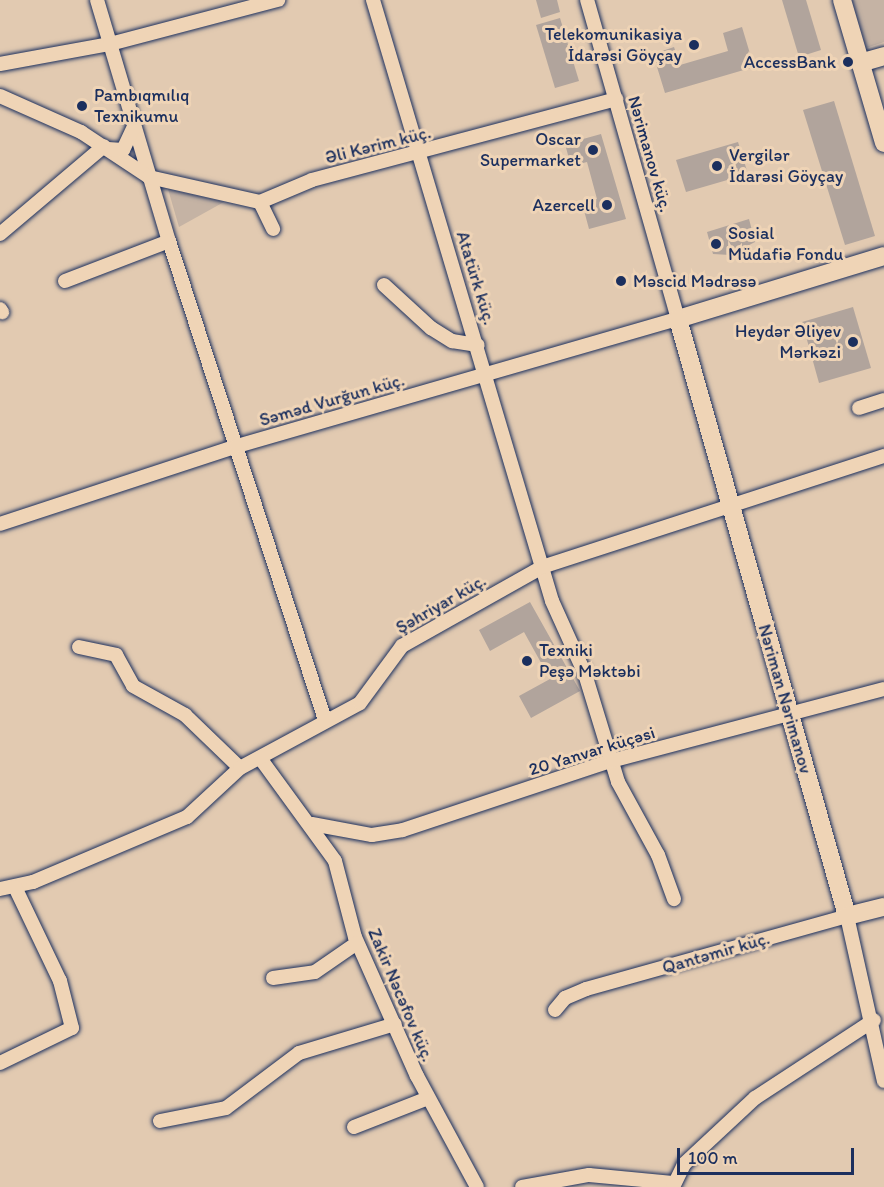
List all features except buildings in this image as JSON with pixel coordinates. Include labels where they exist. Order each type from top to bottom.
[{"type":"main road","points":[[842,0],[884,143]]},
{"type":"main road","points":[[860,63],[884,56]]},
{"type":"main road","points":[[678,319],[884,256]]},
{"type":"main road","name":"Nəriman Nərimanov","points":[[678,319],[847,916]]},
{"type":"main road","name":"Qantəmir küç.","points":[[847,916],[884,907]]},
{"type":"street","points":[[97,0],[169,241],[325,720]]},
{"type":"street","points":[[0,64],[111,44],[278,0]]},
{"type":"street","name":"Atatürk küç.","points":[[373,0],[487,374],[542,567],[585,674],[611,761],[674,899]]},
{"type":"street","name":"Nərimanov küç.","points":[[587,0],[678,319]]},
{"type":"street","points":[[0,96],[106,148],[149,177],[260,202],[273,229]]},
{"type":"street","name":"Əli Kərim küç.","points":[[260,202],[312,180],[420,154],[616,99]]},
{"type":"street","points":[[0,234],[106,148],[123,150],[134,126]]},
{"type":"street","points":[[65,281],[169,241]]},
{"type":"street","points":[[384,285],[431,328],[462,344],[478,345]]},
{"type":"street","name":"Səməd Vurğun küç.","points":[[0,524],[237,446],[678,319]]},
{"type":"street","points":[[859,408],[884,400]]},
{"type":"street","name":"Şəhriyar küç.","points":[[0,890],[15,887],[187,817],[240,768],[366,697],[402,646],[542,567],[731,509],[884,456]]},
{"type":"street","points":[[79,647],[116,655],[133,686],[185,715],[240,768]]},
{"type":"street","name":"20 Yanvar küçəsi","points":[[312,824],[372,835],[403,830],[611,761],[789,717],[884,689]]},
{"type":"street","name":"Zakir Nəcəfov küç.","points":[[260,758],[283,796],[312,824],[347,892],[357,943],[428,1098],[477,1187]]},
{"type":"street","points":[[0,1063],[72,1028],[60,981],[15,887]]},
{"type":"street","name":"Qantəmir küç.","points":[[555,1010],[586,989],[847,916]]},
{"type":"street","name":"Nəriman Nərimanov","points":[[847,916],[874,1020],[884,1081]]},
{"type":"street","points":[[273,978],[315,972],[357,943]]},
{"type":"street","points":[[522,1187],[589,1175],[673,1185],[684,1164],[755,1098],[874,1020]]},
{"type":"street","points":[[160,1121],[226,1108],[299,1053],[395,1024]]},
{"type":"street","points":[[354,1127],[428,1098]]},
{"type":"shaded area","points":[[852,0],[884,0],[884,42],[866,48]]},
{"type":"shaded area","points":[[168,189],[224,202],[179,227]]},
{"type":"place","name":"Telekomunikasiya İdarəsi Göyçay","points":[[694,45]]},
{"type":"place","name":"AccessBank","points":[[848,62]]},
{"type":"place","name":"Pambıqmılıq Texnikumu","points":[[82,106]]},
{"type":"place","name":"Oscar Supermarket","points":[[593,150]]},
{"type":"place","name":"Vergilər İdarəsi Göyçay","points":[[717,166]]},
{"type":"place","name":"Azercell","points":[[607,205]]},
{"type":"place","name":"Sosial Müdafiə Fondu","points":[[716,244]]},
{"type":"place","name":"Məscid Mədrəsə","points":[[621,281]]},
{"type":"place","name":"Heydər Əliyev Mərkəzi","points":[[853,342]]},
{"type":"place","name":"Texniki Peşə Məktəbi","points":[[527,661]]}]
